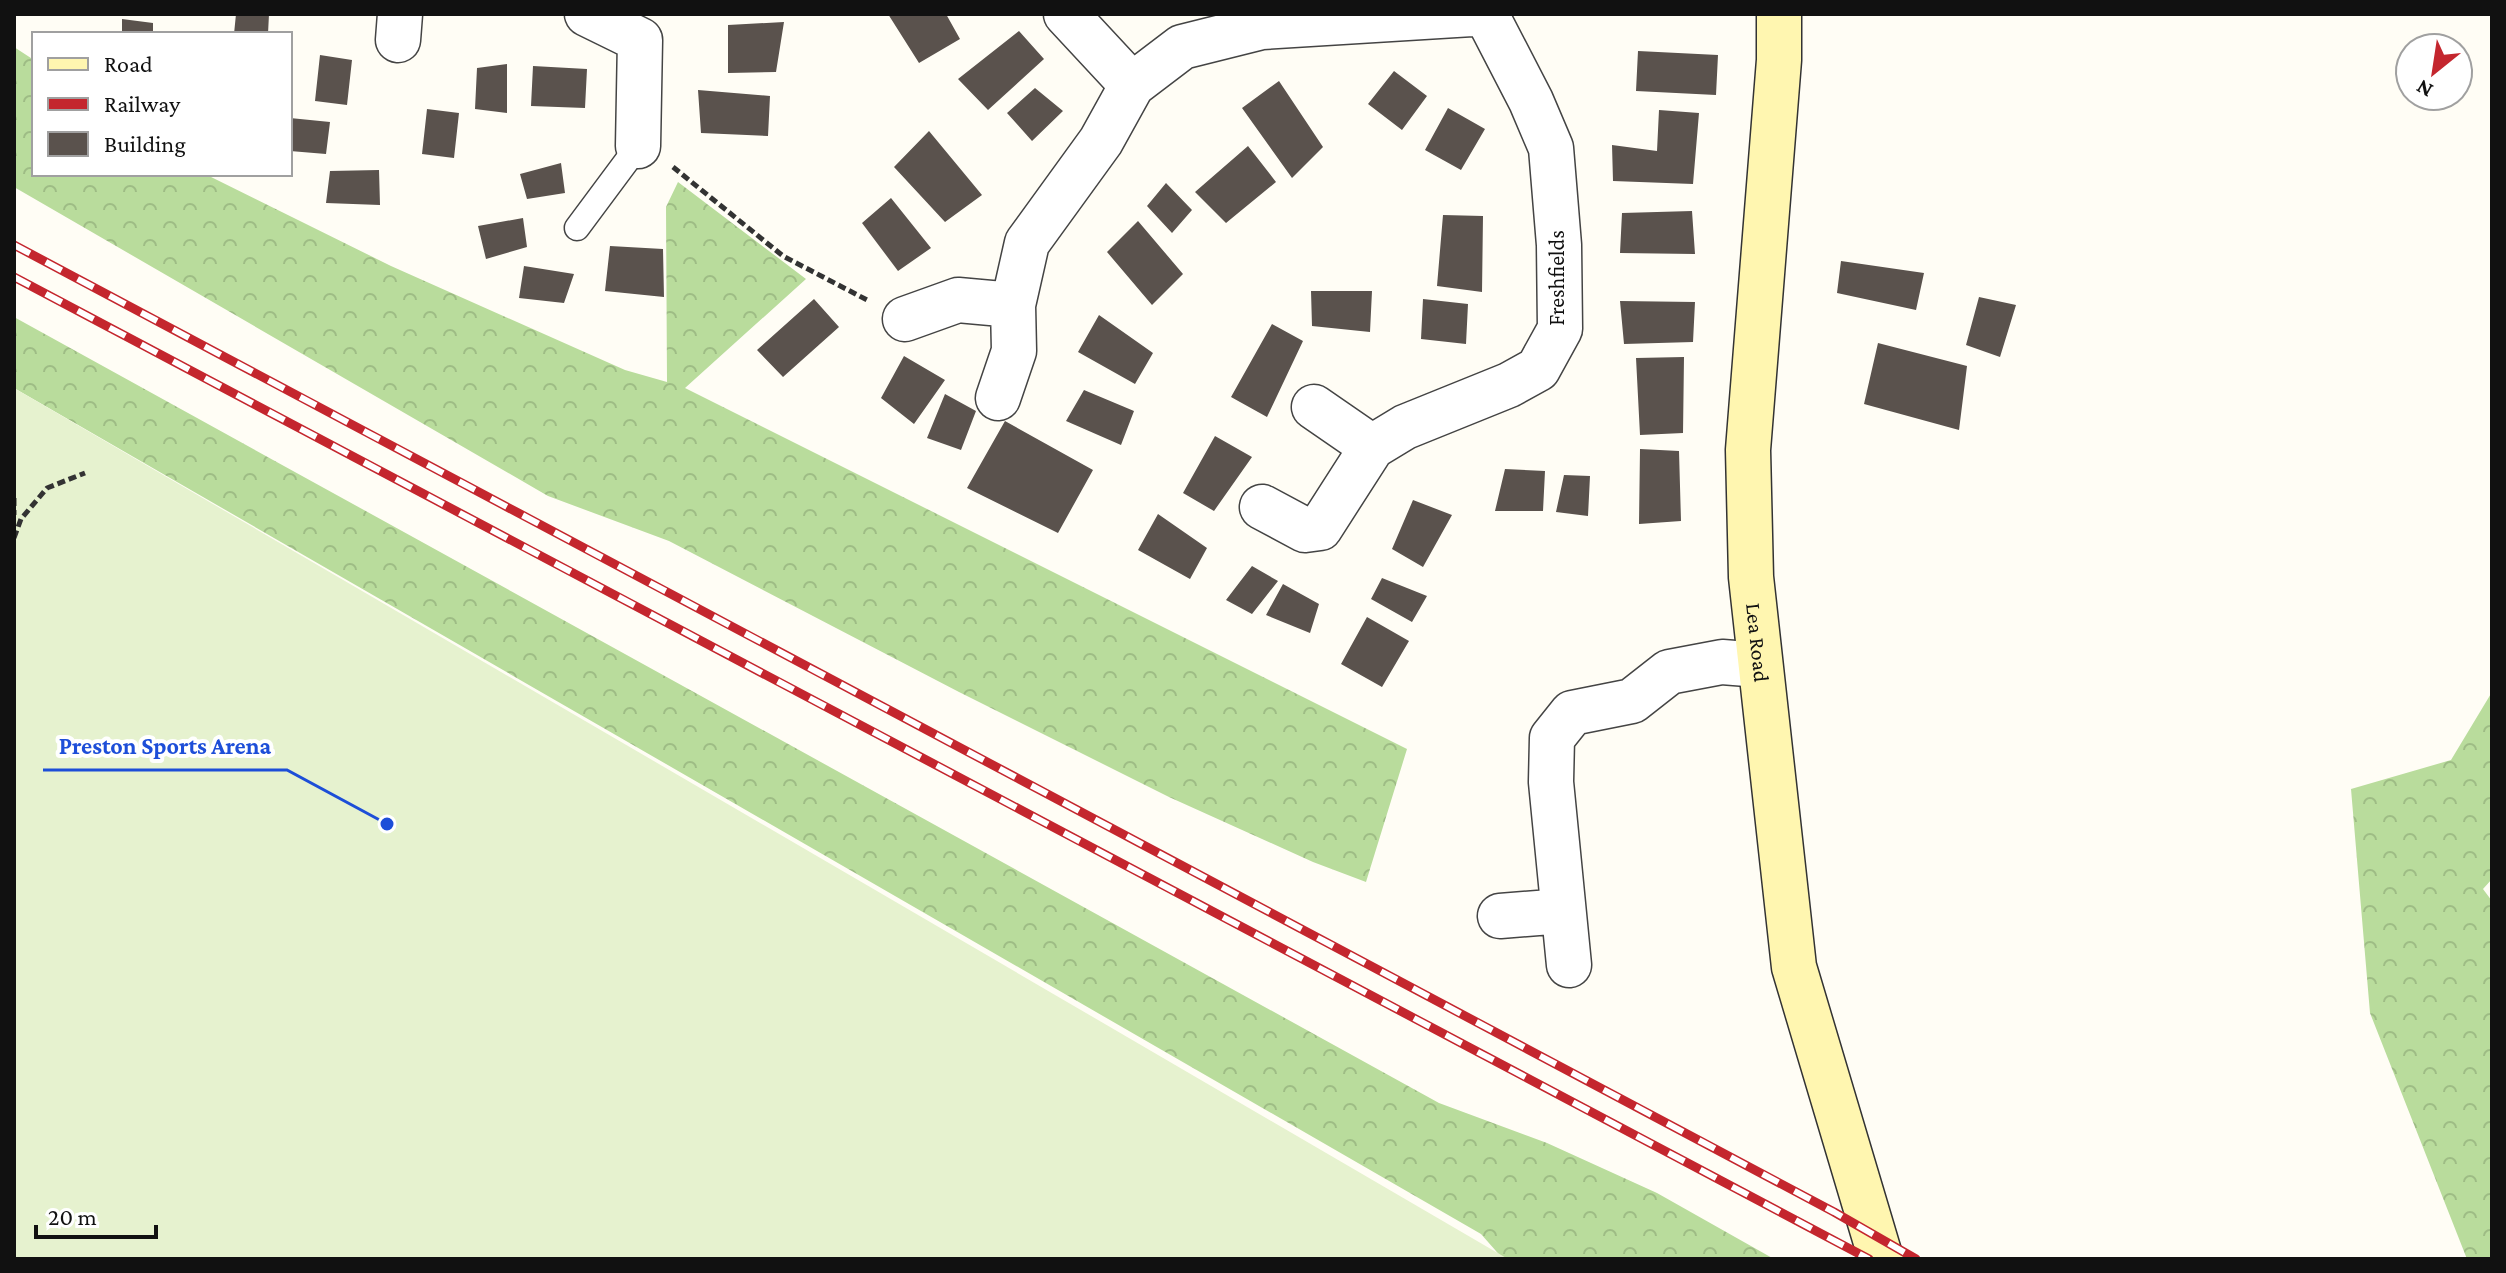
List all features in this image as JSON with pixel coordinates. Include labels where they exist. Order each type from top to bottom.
[{"type":"street","points":[[587,14],[652,27],[638,146]]},
{"type":"street","points":[[1066,14],[1132,85]]},
{"type":"street","points":[[998,398],[1014,351],[1013,305],[1027,243],[1101,141],[1132,85],[1182,47],[1262,27],[1472,14]]},
{"type":"street","name":"Freshfields","points":[[1262,507],[1305,530],[1320,528],[1372,447],[1405,427],[1509,385],[1538,369],[1560,329],[1559,245],[1551,148],[1531,101],[1486,14]]},
{"type":"street","name":"Lea Road","points":[[1779,14],[1779,60],[1748,450],[1751,577],[1794,967],[1881,1259]]},
{"type":"street","points":[[905,319],[958,300],[1013,305]]},
{"type":"street","points":[[1314,407],[1372,447]]},
{"type":"street","points":[[1569,965],[1551,782],[1552,738],[1572,713],[1632,701],[1669,672],[1722,662],[1760,665]]},
{"type":"street","points":[[1500,916],[1563,911]]},
{"type":"lane","points":[[577,228],[638,146]]},
{"type":"path","points":[[638,146],[678,170],[783,256],[905,319]]},
{"type":"path","points":[[14,538],[21,519],[47,488],[85,473]]},
{"type":"path","points":[[14,498],[14,515]]},
{"type":"green space","points":[[14,47],[32,59],[32,176],[209,176],[391,266],[625,370],[667,382],[666,207],[678,182],[806,279],[685,388],[1407,749],[1366,882],[1313,862],[1169,797],[669,541],[548,496],[14,187]]},
{"type":"green space","points":[[14,317],[1439,1103],[1547,1143],[1657,1193],[1774,1259],[1503,1259],[1481,1234],[14,388]]},
{"type":"green space","points":[[14,388],[1508,1259],[14,1259]]},
{"type":"green space","points":[[2492,692],[2492,879],[2483,889],[2492,901],[2492,1259],[2467,1259],[2370,1013],[2351,789],[2451,760]]},
{"type":"building","points":[[236,14],[269,14],[268,32],[234,32]]},
{"type":"building","points":[[888,14],[946,14],[960,39],[919,63]]},
{"type":"building","points":[[122,19],[153,23],[153,32],[122,32]]},
{"type":"building","points":[[784,22],[776,72],[728,73],[728,25]]},
{"type":"building","points":[[1019,31],[1044,59],[988,110],[958,79]]},
{"type":"building","points":[[1638,51],[1718,55],[1716,95],[1636,91]]},
{"type":"building","points":[[320,55],[352,60],[347,105],[315,101]]},
{"type":"building","points":[[507,64],[507,113],[475,109],[477,68]]},
{"type":"building","points":[[533,66],[587,69],[585,108],[531,106]]},
{"type":"building","points":[[1394,71],[1427,96],[1402,130],[1368,104]]},
{"type":"building","points":[[1279,81],[1323,147],[1292,178],[1242,108]]},
{"type":"building","points":[[1035,88],[1063,111],[1032,141],[1007,113]]},
{"type":"building","points":[[698,90],[770,96],[768,136],[701,133]]},
{"type":"building","points":[[1448,108],[1485,129],[1461,170],[1425,150]]},
{"type":"building","points":[[427,109],[459,113],[454,158],[422,154]]},
{"type":"building","points":[[1659,110],[1699,113],[1693,184],[1613,181],[1612,145],[1657,151]]},
{"type":"building","points":[[292,118],[330,122],[326,154],[292,151]]},
{"type":"building","points":[[929,131],[982,195],[945,222],[894,167]]},
{"type":"building","points":[[1248,146],[1276,182],[1226,223],[1195,192]]},
{"type":"building","points":[[561,163],[565,193],[527,199],[520,174]]},
{"type":"building","points":[[379,170],[380,205],[326,203],[330,171]]},
{"type":"building","points":[[1166,183],[1192,210],[1172,233],[1147,206]]},
{"type":"building","points":[[891,198],[931,248],[898,271],[862,223]]},
{"type":"building","points":[[1692,211],[1695,254],[1620,253],[1622,213]]},
{"type":"building","points":[[1443,215],[1483,216],[1482,292],[1437,286]]},
{"type":"building","points":[[523,218],[527,247],[486,259],[478,226]]},
{"type":"building","points":[[1138,221],[1183,274],[1152,305],[1107,252]]},
{"type":"building","points":[[610,246],[663,249],[664,297],[605,291]]},
{"type":"building","points":[[1841,261],[1924,273],[1916,310],[1837,293]]},
{"type":"building","points":[[524,266],[574,274],[564,303],[519,298]]},
{"type":"building","points":[[1311,291],[1372,291],[1370,332],[1312,326]]},
{"type":"building","points":[[1979,297],[2016,305],[2000,357],[1966,345]]},
{"type":"building","points":[[814,299],[839,327],[783,377],[757,350]]},
{"type":"building","points":[[1423,299],[1468,304],[1466,344],[1421,339]]},
{"type":"building","points":[[1620,301],[1695,302],[1693,342],[1624,344]]},
{"type":"building","points":[[1099,315],[1153,353],[1135,384],[1078,352]]},
{"type":"building","points":[[1272,324],[1303,341],[1267,417],[1231,397]]},
{"type":"building","points":[[1878,343],[1967,366],[1959,430],[1864,404]]},
{"type":"building","points":[[904,356],[945,380],[914,424],[881,398]]},
{"type":"building","points":[[1684,357],[1683,433],[1640,435],[1636,358]]},
{"type":"building","points":[[1084,390],[1134,411],[1121,445],[1066,421]]},
{"type":"building","points":[[945,394],[976,411],[961,450],[927,438]]},
{"type":"building","points":[[1005,421],[1093,470],[1058,533],[967,488]]},
{"type":"building","points":[[1215,436],[1252,457],[1214,511],[1183,493]]},
{"type":"building","points":[[1640,449],[1679,451],[1681,521],[1639,524]]},
{"type":"building","points":[[1505,469],[1545,471],[1543,511],[1495,511]]},
{"type":"building","points":[[1564,475],[1590,476],[1588,516],[1556,512]]},
{"type":"building","points":[[1413,500],[1452,515],[1423,567],[1392,549]]},
{"type":"building","points":[[1158,514],[1207,548],[1190,579],[1138,550]]},
{"type":"building","points":[[1252,566],[1278,581],[1252,614],[1226,600]]},
{"type":"building","points":[[1382,578],[1427,596],[1412,622],[1371,599]]},
{"type":"building","points":[[1283,584],[1319,604],[1310,633],[1266,615]]},
{"type":"building","points":[[1367,617],[1409,641],[1382,687],[1341,664]]},
{"type":"railway","points":[[14,245],[1834,1212],[1916,1259]]},
{"type":"railway","points":[[14,277],[1869,1259]]},
{"type":"place","name":"Preston Sports Arena","points":[[387,824]]}]
